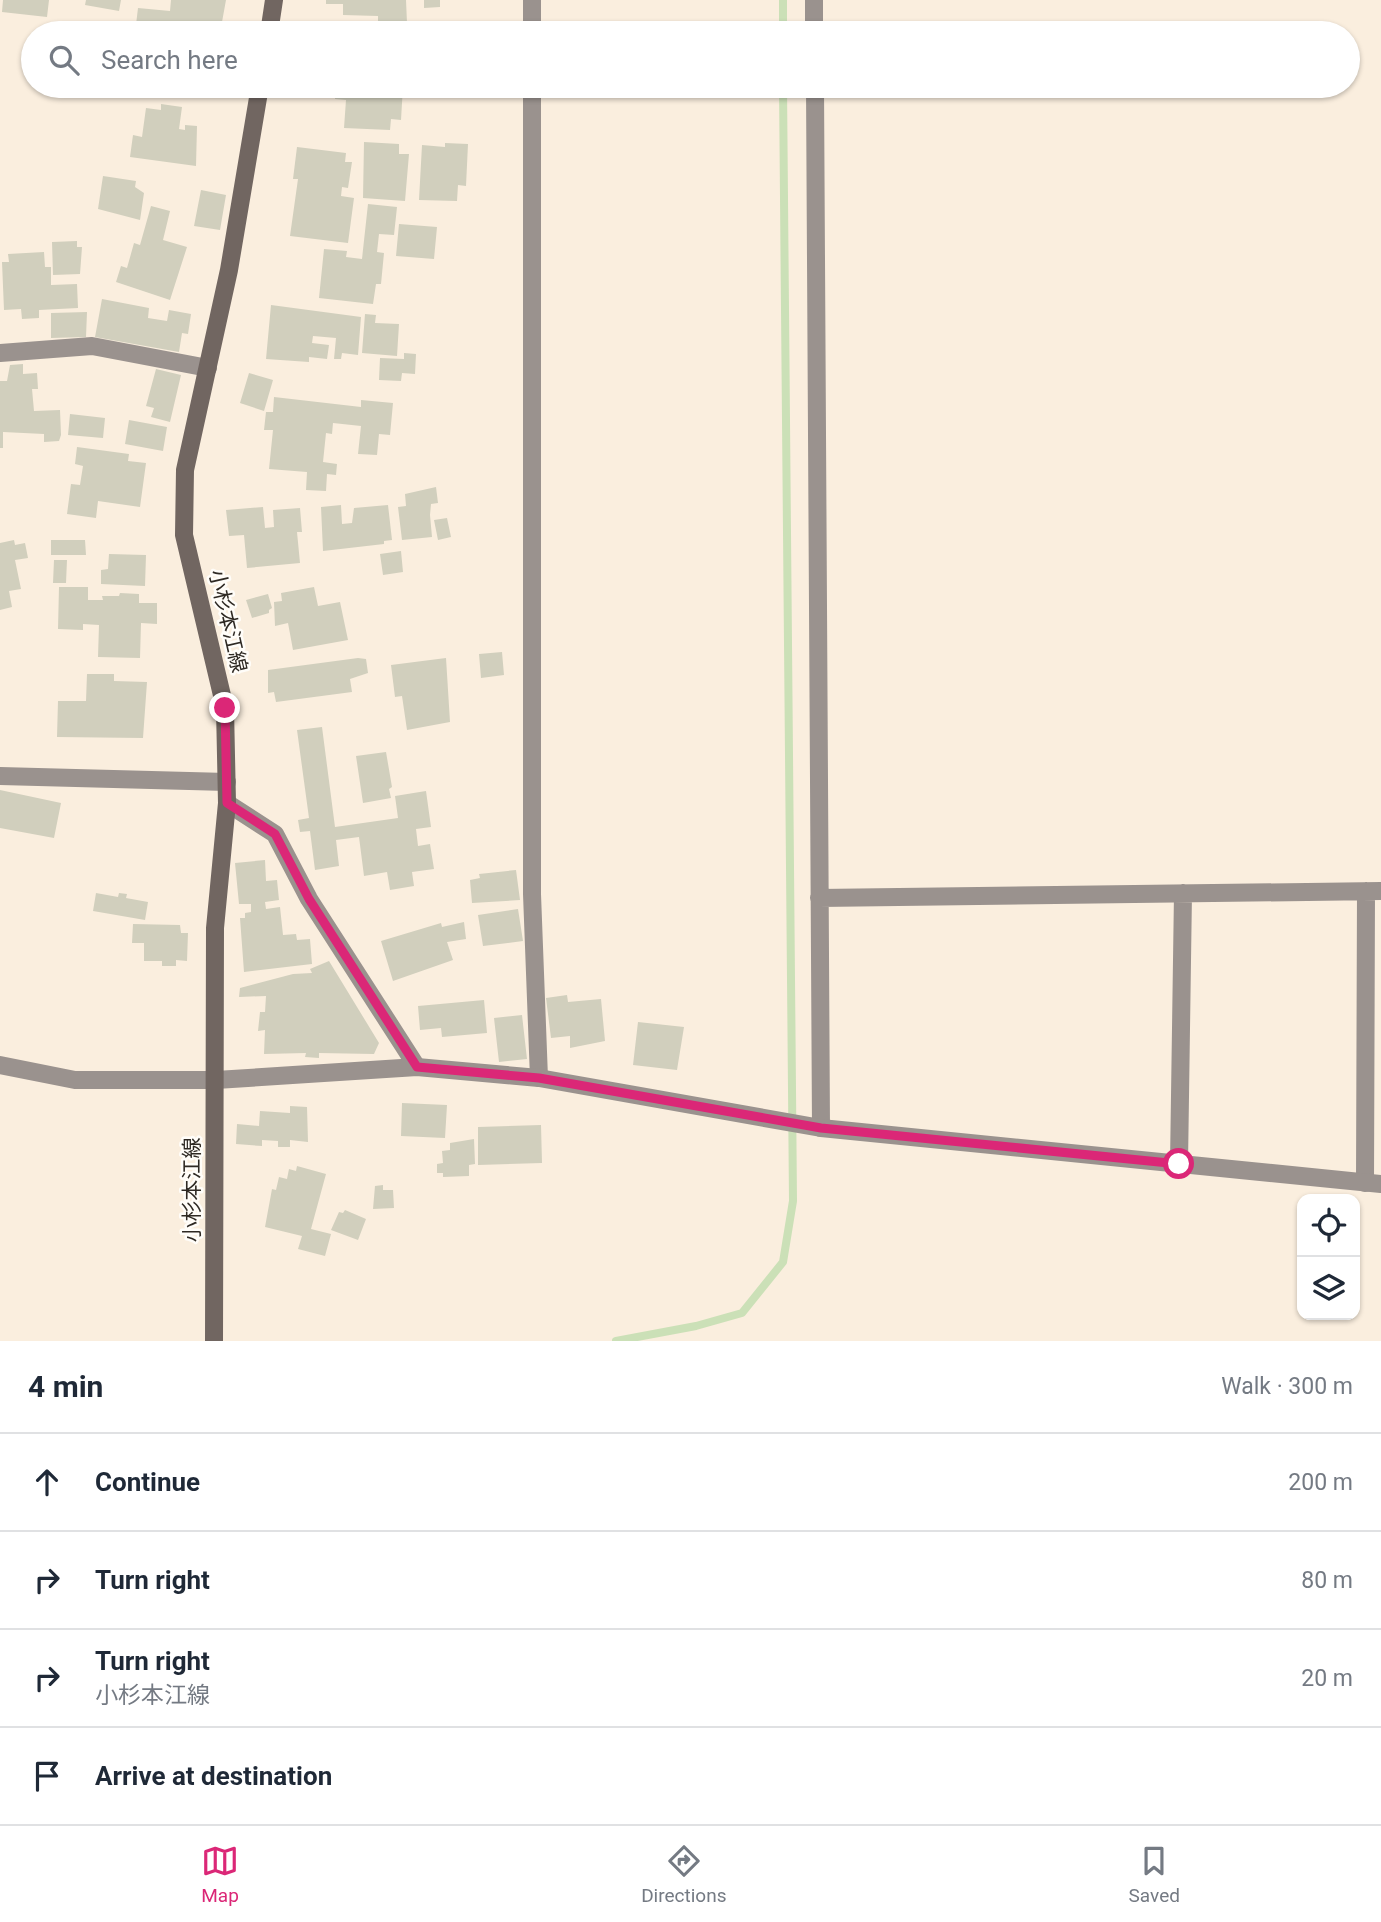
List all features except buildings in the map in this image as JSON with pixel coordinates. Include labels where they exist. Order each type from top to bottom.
[{"type":"main road","points":[[271,21],[274,0]]},
{"type":"main road","name":"小杉本江線","points":[[214,1341],[215,928],[227,803],[225,708],[184,535],[185,470],[229,270],[258,98]]},
{"type":"street","points":[[531,0],[531,21]]},
{"type":"street","points":[[814,0],[814,21]]},
{"type":"street","points":[[531,98],[531,894],[539,1078]]},
{"type":"street","points":[[815,98],[821,1128]]},
{"type":"street","points":[[0,353],[92,346],[208,368]]},
{"type":"street","points":[[0,775],[227,782]]},
{"type":"street","points":[[227,803],[275,834],[309,899],[417,1067]]},
{"type":"street","points":[[0,1065],[75,1080],[216,1080],[417,1067],[539,1078],[821,1128],[1373,1183],[1373,891],[819,898]]},
{"type":"street","points":[[1179,1164],[1182,893]]},
{"type":"waterway","points":[[783,0],[783,21]]},
{"type":"waterway","points":[[616,1341],[696,1326],[742,1313],[783,1262],[793,1201],[783,98]]},
{"type":"route","points":[[225,708],[227,803],[275,834],[309,899],[417,1067],[539,1078],[821,1128],[1179,1164]]}]
